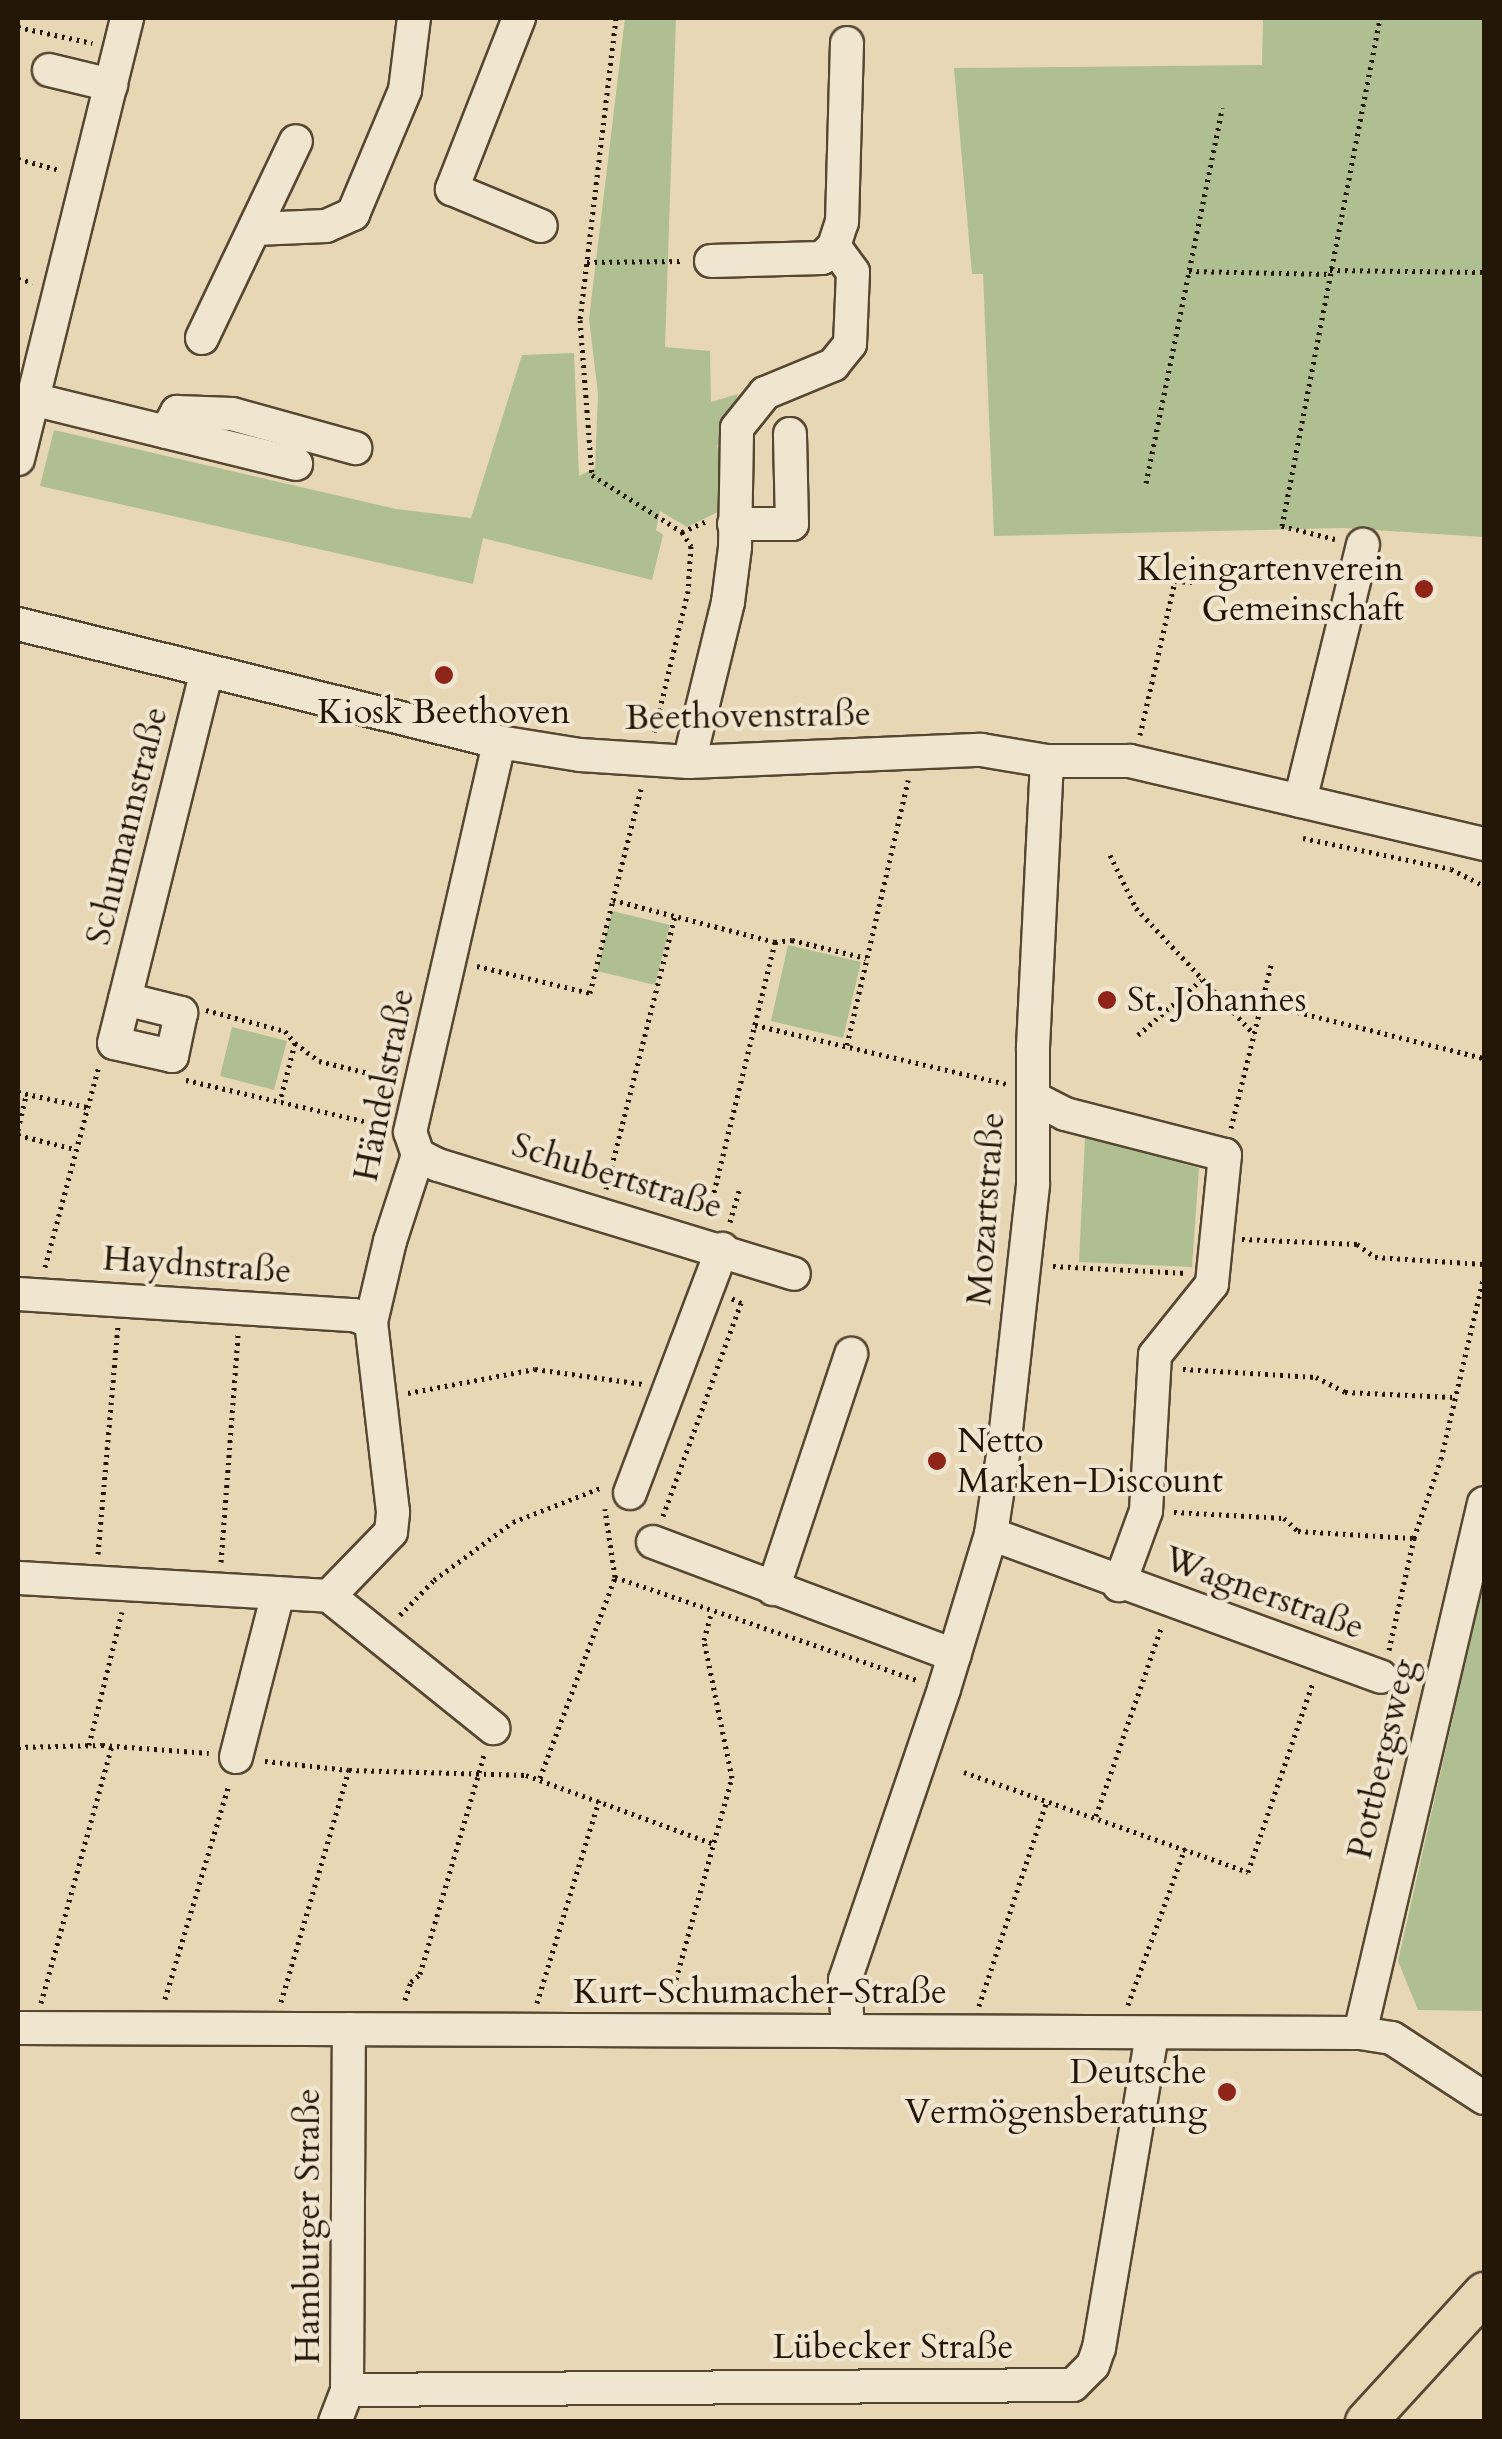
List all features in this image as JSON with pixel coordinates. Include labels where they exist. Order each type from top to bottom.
[{"type":"main road","points":[[1366,2422],[1484,2294]]},
{"type":"street","points":[[255,228],[326,226],[354,214],[406,90],[414,18]]},
{"type":"street","points":[[519,18],[452,189],[541,226]]},
{"type":"street","points":[[18,459],[123,34]]},
{"type":"street","points":[[711,261],[822,258],[834,246],[842,222],[847,43]]},
{"type":"street","points":[[49,70],[110,85]]},
{"type":"street","points":[[202,338],[296,141]]},
{"type":"street","points":[[690,762],[728,602],[734,524],[734,444],[745,415],[765,393],[833,365],[850,344],[852,272],[834,246]]},
{"type":"street","points":[[32,399],[296,464]]},
{"type":"street","points":[[166,432],[178,412],[232,414],[355,448]]},
{"type":"street","points":[[734,524],[792,524],[790,434]]},
{"type":"street","points":[[1300,800],[1362,545]]},
{"type":"street","name":"Beethovenstraße","points":[[18,624],[499,742],[647,762],[981,750],[1047,761],[1134,762],[1484,844]]},
{"type":"street","name":"Schumannstraße","points":[[114,1043],[206,673]]},
{"type":"street","name":"Händelstraße","points":[[329,1596],[392,1532],[394,1512],[371,1322],[414,1143],[421,1084],[499,742]]},
{"type":"street","name":"Mozartstraße","points":[[848,2030],[845,1980],[944,1689],[990,1534],[1033,1184],[1047,761]]},
{"type":"street","name":"Schumannstraße","points":[[126,999],[181,1014]]},
{"type":"street","points":[[114,1043],[172,1056],[181,1014]]},
{"type":"street","points":[[1034,1094],[1065,1114],[1225,1155]]},
{"type":"street","name":"Schubertstraße","points":[[414,1143],[438,1165],[600,1211],[794,1274]]},
{"type":"street","name":"Wagnerstraße","points":[[1120,1584],[1146,1511],[1156,1355],[1212,1284],[1225,1155]]},
{"type":"street","points":[[615,1489],[669,1390],[707,1288],[712,1246]]},
{"type":"street","name":"Haydnstraße","points":[[28,1294],[354,1315],[371,1322]]},
{"type":"street","points":[[773,1589],[851,1354]]},
{"type":"street","name":"Pottbergsweg","points":[[1360,2033],[1484,1503]]},
{"type":"street","name":"Wagnerstraße","points":[[990,1534],[1381,1677]]},
{"type":"street","points":[[653,1542],[954,1655]]},
{"type":"street","points":[[18,1578],[329,1596],[492,1728]]},
{"type":"street","points":[[236,1757],[278,1593]]},
{"type":"street","name":"Kurt-Schumacher-Straße","points":[[26,2028],[1360,2033],[1392,2038],[1484,2098]]},
{"type":"street","name":"Hamburger Straße","points":[[335,2422],[346,2390],[349,2030]]},
{"type":"street","name":"Lübecker Straße","points":[[346,2390],[1072,2385],[1093,2365],[1099,2348],[1152,2033]]},
{"type":"path","points":[[450,960],[590,993],[647,762],[692,554],[689,538],[682,532],[592,475],[589,467],[589,393],[580,320],[616,18]]},
{"type":"path","points":[[1362,545],[1282,526],[1380,18]]},
{"type":"path","points":[[18,27],[123,34]]},
{"type":"path","points":[[1146,483],[1222,108]]},
{"type":"path","points":[[18,159],[87,177]]},
{"type":"path","points":[[587,262],[711,261]]},
{"type":"path","points":[[1189,271],[1484,272]]},
{"type":"path","points":[[1134,762],[1175,582],[1192,582]]},
{"type":"path","points":[[847,1045],[914,753]]},
{"type":"path","points":[[1303,838],[1451,870],[1484,886]]},
{"type":"path","points":[[1110,855],[1136,908],[1254,1034]]},
{"type":"path","points":[[613,900],[774,942],[792,940],[866,958]]},
{"type":"path","points":[[600,1211],[675,916]]},
{"type":"path","points":[[712,1246],[774,942]]},
{"type":"path","points":[[1225,1155],[1271,965]]},
{"type":"path","points":[[1138,1036],[1202,980]]},
{"type":"path","points":[[1261,1003],[1484,1058]]},
{"type":"path","points":[[181,1014],[191,1006],[286,1031],[294,1043],[319,1062],[421,1084]]},
{"type":"path","points":[[755,1025],[1034,1094]]},
{"type":"path","points":[[28,1294],[103,1052],[114,1043]]},
{"type":"path","points":[[280,1102],[294,1043]]},
{"type":"path","points":[[172,1056],[186,1080],[280,1102],[414,1143]]},
{"type":"path","points":[[18,1092],[86,1108]]},
{"type":"path","points":[[26,1094],[18,1132],[75,1149]]},
{"type":"path","points":[[712,1246],[740,1186]]},
{"type":"path","points":[[1217,1238],[1356,1244],[1374,1257],[1484,1264]]},
{"type":"path","points":[[1026,1265],[1214,1274]]},
{"type":"path","points":[[1381,1677],[1414,1538],[1441,1459],[1484,1276]]},
{"type":"path","points":[[653,1542],[741,1303],[707,1288]]},
{"type":"path","points":[[96,1582],[120,1300]]},
{"type":"path","points":[[218,1590],[239,1308]]},
{"type":"path","points":[[1155,1368],[1316,1377],[1345,1392],[1454,1398]]},
{"type":"path","points":[[380,1399],[535,1369],[587,1373],[669,1390]]},
{"type":"path","points":[[380,1637],[434,1580],[487,1538],[513,1522],[615,1489],[616,1577],[540,1779]]},
{"type":"path","points":[[1146,1511],[1284,1518],[1298,1531],[1414,1538]]},
{"type":"path","points":[[616,1577],[944,1689]]},
{"type":"path","points":[[89,1745],[128,1585]]},
{"type":"path","points":[[1096,1816],[1170,1602]]},
{"type":"path","points":[[668,2032],[669,2006],[732,1778],[704,1640],[712,1611]]},
{"type":"path","points":[[964,1772],[1248,1872],[1322,1656]]},
{"type":"path","points":[[396,2031],[411,1982],[420,1974],[492,1728]]},
{"type":"path","points":[[18,1747],[112,1746],[349,1770],[479,1772],[540,1779],[715,1844]]},
{"type":"path","points":[[26,2028],[112,1746]]},
{"type":"path","points":[[159,2030],[236,1757]]},
{"type":"path","points":[[273,2029],[349,1770]]},
{"type":"path","points":[[532,2031],[599,1800]]},
{"type":"path","points":[[970,2032],[1048,1800]]},
{"type":"path","points":[[1118,2034],[1184,1848]]},
{"type":"green space","points":[[625,18],[676,18],[665,347],[710,351],[711,402],[738,394],[717,447],[725,453],[727,496],[718,512],[687,527],[660,511],[656,530],[663,535],[652,580],[483,538],[473,584],[40,486],[54,430],[396,509],[471,518],[522,355],[574,353],[579,476],[595,468],[598,394],[589,319]]},
{"type":"green space","points":[[1263,18],[1484,18],[1484,537],[1343,528],[994,536],[983,274],[972,274],[954,68],[1262,65]]},
{"type":"green space","points":[[612,911],[670,925],[655,985],[597,971]]},
{"type":"green space","points":[[788,945],[861,962],[843,1038],[771,1021]]},
{"type":"green space","points":[[232,1027],[287,1041],[274,1090],[220,1076]]},
{"type":"green space","points":[[1085,1137],[1199,1168],[1192,1267],[1079,1262]]},
{"type":"green space","points":[[1484,1581],[1484,2011],[1418,2010],[1398,1961]]},
{"type":"place","name":"Kleingartenverein Gemeinschaft","points":[[1424,589]]},
{"type":"place","name":"Kiosk Beethoven","points":[[444,675]]},
{"type":"place","name":"St. Johannes","points":[[1107,1000]]},
{"type":"place","name":"Netto Marken-Discount","points":[[937,1461]]},
{"type":"place","name":"Deutsche Vermögensberatung","points":[[1227,2092]]}]
